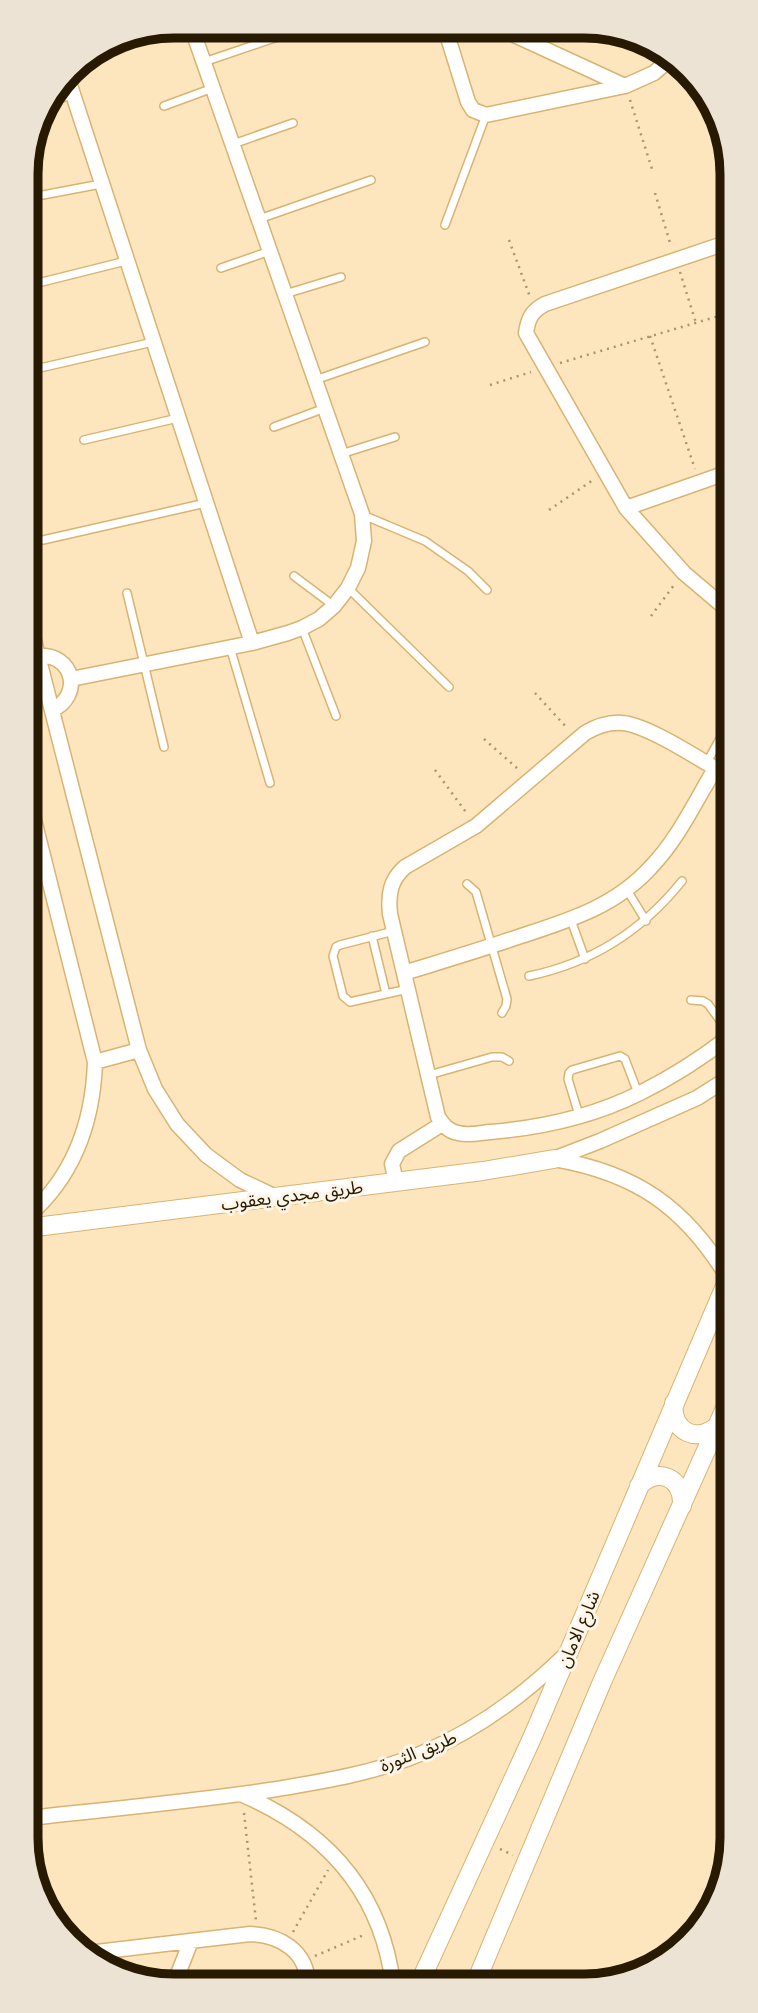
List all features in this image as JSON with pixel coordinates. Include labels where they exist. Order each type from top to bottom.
[{"type":"street","points":[[448,38],[468,102],[472,110],[486,115],[625,86],[654,73],[663,65]]},
{"type":"street","points":[[521,38],[625,86]]},
{"type":"street","points":[[71,678],[252,643],[302,628],[320,619],[334,606],[348,588],[358,568],[363,541],[362,514],[196,39]]},
{"type":"street","points":[[70,88],[252,643]]},
{"type":"street","points":[[720,245],[545,304],[534,310],[527,320],[526,333],[626,508],[684,573],[720,603]]},
{"type":"street","points":[[626,508],[720,475]]},
{"type":"street","points":[[39,656],[57,659],[66,667],[71,678],[68,698],[52,710]]},
{"type":"street","points":[[39,659],[139,1049],[155,1089],[177,1124],[206,1155],[240,1180],[278,1197]]},
{"type":"street","points":[[719,1043],[689,1066],[638,1094],[611,1105],[551,1123],[512,1130],[464,1135],[448,1130],[438,1117],[389,900],[392,882],[397,873],[476,826],[585,733],[602,725],[621,723],[640,727],[720,771]]},
{"type":"street","points":[[404,973],[570,920],[590,912],[627,890],[652,867],[673,840],[710,766]]},
{"type":"street","points":[[38,1205],[57,1184],[75,1155],[87,1124],[94,1091],[95,1062],[39,841]]},
{"type":"street","points":[[95,1062],[139,1049]]},
{"type":"street","name":"طريق مجدي يعقوب","points":[[38,1227],[483,1171],[554,1158],[600,1141],[697,1098],[719,1084]]},
{"type":"street","points":[[396,1182],[392,1164],[399,1151],[442,1124]]},
{"type":"street","name":"طريق مجدي يعقوب","points":[[554,1158],[608,1171],[656,1196],[678,1213],[719,1261]]},
{"type":"street","name":"شارع الامان","points":[[424,1974],[569,1652],[719,1298]]},
{"type":"street","points":[[674,1404],[677,1423],[687,1432],[701,1435],[714,1430],[719,1418]]},
{"type":"street","points":[[479,1974],[602,1682],[719,1418]]},
{"type":"street","points":[[639,1486],[643,1481],[656,1476],[668,1478],[679,1486],[682,1506]]},
{"type":"street","name":"طريق الثورة","points":[[38,1817],[242,1794],[350,1776],[420,1754],[453,1739],[504,1707],[543,1677],[569,1652]]},
{"type":"street","points":[[242,1794],[292,1820],[315,1837],[335,1857],[360,1891],[379,1929],[391,1974]]},
{"type":"street","points":[[100,1952],[258,1934],[286,1944],[296,1952],[307,1974]]},
{"type":"street","points":[[178,1974],[191,1941]]},
{"type":"lane","points":[[204,62],[272,39]]},
{"type":"lane","points":[[164,106],[213,88]]},
{"type":"lane","points":[[63,98],[72,95]]},
{"type":"lane","points":[[445,225],[486,115]]},
{"type":"lane","points":[[233,144],[293,123]]},
{"type":"lane","points":[[259,219],[371,180]]},
{"type":"lane","points":[[39,196],[101,184]]},
{"type":"lane","points":[[221,268],[270,251]]},
{"type":"lane","points":[[42,282],[126,261]]},
{"type":"lane","points":[[285,294],[341,276]]},
{"type":"lane","points":[[39,368],[153,342]]},
{"type":"lane","points":[[315,380],[425,342]]},
{"type":"lane","points":[[274,427],[325,408]]},
{"type":"lane","points":[[84,440],[178,418]]},
{"type":"lane","points":[[341,454],[395,437]]},
{"type":"lane","points":[[43,540],[206,503]]},
{"type":"lane","points":[[362,514],[425,541],[458,563],[487,590]]},
{"type":"lane","points":[[294,576],[334,606]]},
{"type":"lane","points":[[348,588],[449,687]]},
{"type":"lane","points":[[127,593],[164,747]]},
{"type":"lane","points":[[302,628],[336,716]]},
{"type":"lane","points":[[230,647],[271,783]]},
{"type":"lane","points":[[710,766],[720,741]]},
{"type":"lane","points":[[530,976],[585,959],[617,942],[646,921],[682,881]]},
{"type":"lane","points":[[467,884],[476,892],[507,999],[502,1013]]},
{"type":"lane","points":[[627,890],[646,921]]},
{"type":"lane","points":[[570,920],[585,959]]},
{"type":"lane","points":[[394,931],[340,945],[333,951],[332,956],[345,1000],[355,1002],[408,989]]},
{"type":"lane","points":[[372,936],[386,994]]},
{"type":"lane","points":[[691,1000],[704,1001],[719,1020]]},
{"type":"lane","points":[[579,1115],[568,1079],[572,1070],[620,1055],[625,1059],[638,1094]]},
{"type":"lane","points":[[428,1076],[492,1057],[502,1057],[509,1061]]},
{"type":"path","points":[[625,86],[652,169]]},
{"type":"path","points":[[509,240],[534,310]]},
{"type":"path","points":[[490,385],[720,316]]},
{"type":"path","points":[[650,336],[699,482]]},
{"type":"path","points":[[549,510],[605,472]]},
{"type":"path","points":[[650,616],[684,573]]},
{"type":"path","points":[[535,693],[578,739]]},
{"type":"path","points":[[484,739],[531,780]]},
{"type":"path","points":[[435,770],[476,826]]},
{"type":"path","points":[[242,1794],[258,1934]]},
{"type":"path","points":[[484,1841],[527,1862]]},
{"type":"path","points":[[286,1944],[335,1857]]},
{"type":"path","points":[[303,1962],[379,1929]]}]
